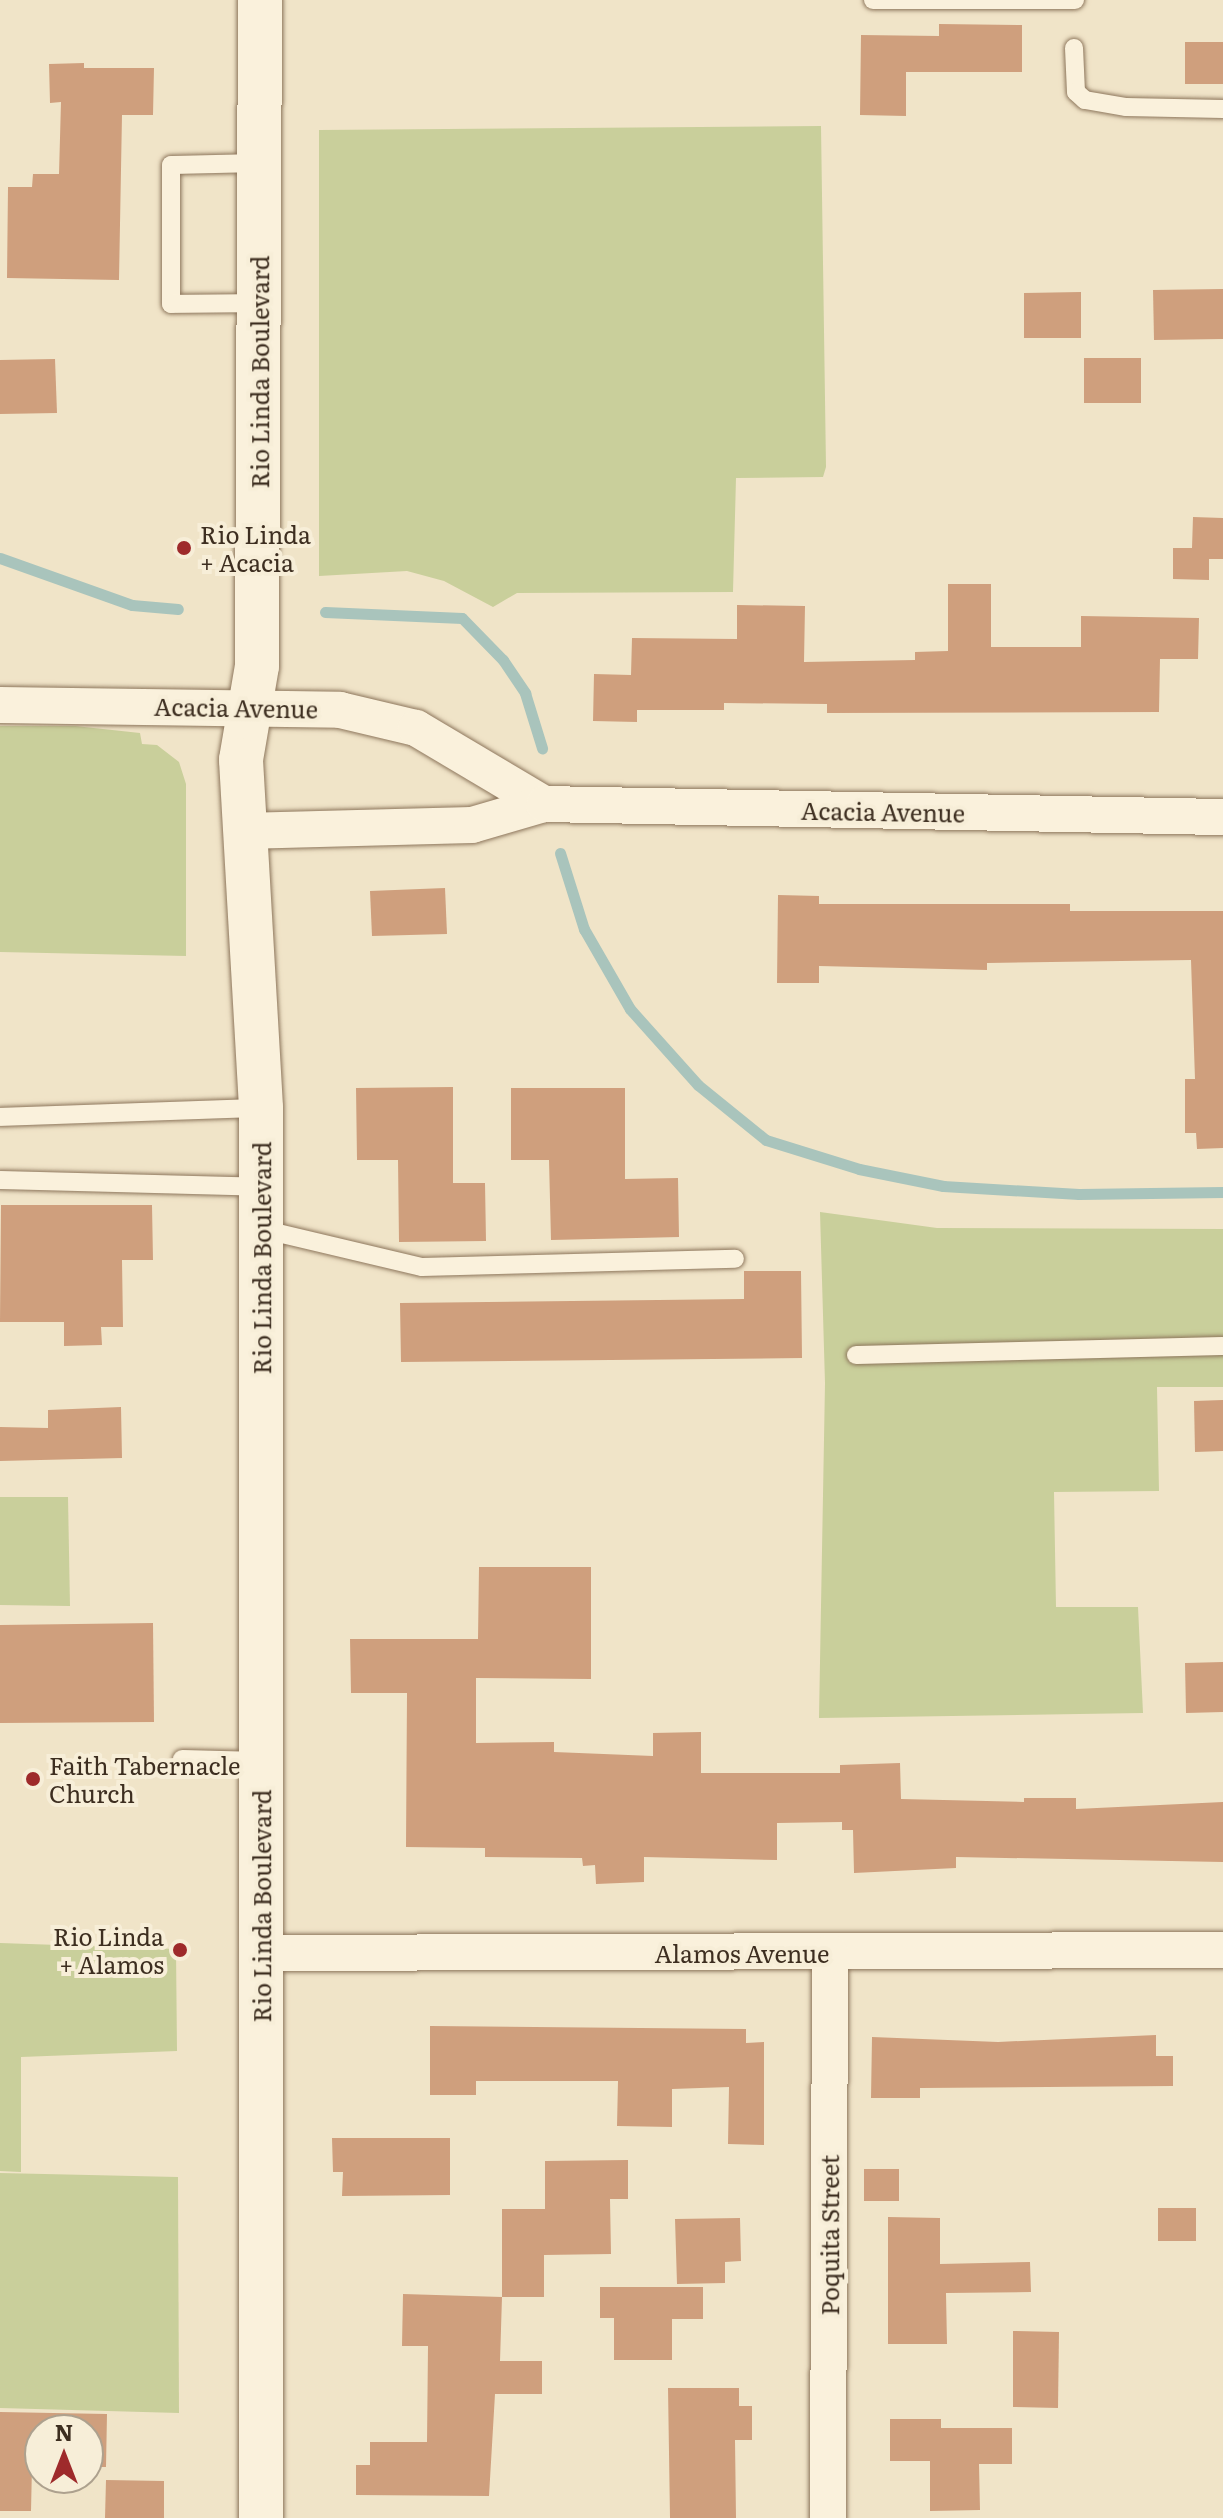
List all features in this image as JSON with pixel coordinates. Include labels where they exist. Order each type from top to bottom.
[{"type":"main road","name":"Rio Linda Boulevard","points":[[260,0],[257,666],[241,760],[261,1108],[261,2518]]},
{"type":"street","name":"Acacia Avenue","points":[[0,705],[340,710],[416,728],[544,804]]},
{"type":"street","name":"Acacia Avenue","points":[[243,831],[472,825],[544,804],[1223,817]]},
{"type":"street","name":"Alamos Avenue","points":[[261,1953],[1223,1950]]},
{"type":"street","name":"Poquita Street","points":[[828,2518],[830,1953]]},
{"type":"lane","points":[[873,0],[1075,0]]},
{"type":"lane","points":[[1074,48],[1076,92],[1085,100],[1126,107],[1223,109]]},
{"type":"lane","points":[[260,163],[171,165],[171,304],[260,303]]},
{"type":"lane","points":[[0,1117],[261,1108]]},
{"type":"lane","points":[[0,1180],[261,1187]]},
{"type":"lane","points":[[261,1229],[422,1267],[735,1259]]},
{"type":"lane","points":[[856,1355],[1223,1346]]},
{"type":"lane","points":[[182,1759],[261,1761]]},
{"type":"green space","points":[[821,126],[826,467],[823,477],[736,478],[733,592],[517,593],[493,607],[444,581],[407,571],[319,576],[319,130]]},
{"type":"green space","points":[[0,726],[75,726],[140,733],[142,744],[157,745],[179,762],[186,784],[186,956],[0,952]]},
{"type":"green space","points":[[820,1212],[937,1228],[1223,1229],[1223,1387],[1157,1387],[1159,1491],[1054,1492],[1056,1607],[1138,1607],[1143,1713],[819,1718],[825,1383]]},
{"type":"green space","points":[[0,1497],[68,1497],[70,1606],[0,1605]]},
{"type":"green space","points":[[0,1943],[176,1949],[177,2051],[21,2057],[21,2172],[0,2171]]},
{"type":"green space","points":[[0,2173],[178,2177],[179,2413],[0,2408]]},
{"type":"building","points":[[939,24],[1022,25],[1022,72],[906,72],[906,116],[860,115],[861,35],[939,36]]},
{"type":"building","points":[[1185,42],[1223,42],[1223,84],[1185,84]]},
{"type":"building","points":[[84,63],[84,68],[154,68],[153,115],[122,115],[119,280],[7,278],[8,187],[32,187],[33,174],[59,174],[61,102],[50,103],[49,64]]},
{"type":"building","points":[[1223,289],[1223,339],[1154,340],[1153,290]]},
{"type":"building","points":[[1081,292],[1081,338],[1024,338],[1024,293]]},
{"type":"building","points":[[1084,358],[1141,358],[1141,403],[1084,403]]},
{"type":"building","points":[[55,359],[57,413],[0,414],[0,360]]},
{"type":"building","points":[[1193,517],[1223,518],[1223,559],[1209,559],[1209,580],[1173,579],[1173,548],[1192,548]]},
{"type":"building","points":[[948,584],[991,584],[991,647],[1081,647],[1081,616],[1199,618],[1198,659],[1160,659],[1159,712],[827,713],[827,704],[724,703],[724,710],[637,710],[637,722],[593,721],[594,674],[631,675],[632,638],[737,639],[737,605],[805,606],[804,662],[915,660],[915,652],[948,651]]},
{"type":"building","points":[[445,888],[447,934],[372,936],[370,891]]},
{"type":"building","points":[[778,895],[819,896],[819,904],[1070,904],[1070,911],[1223,911],[1223,1148],[1197,1149],[1196,1133],[1185,1133],[1185,1079],[1195,1079],[1191,960],[987,963],[987,970],[819,966],[819,983],[777,983]]},
{"type":"building","points":[[453,1087],[453,1183],[485,1183],[486,1241],[399,1242],[398,1160],[357,1160],[356,1088]]},
{"type":"building","points":[[511,1088],[625,1088],[625,1179],[678,1178],[679,1237],[551,1240],[549,1160],[511,1160]]},
{"type":"building","points":[[1,1205],[152,1205],[153,1260],[122,1260],[123,1327],[101,1327],[102,1345],[64,1346],[64,1322],[0,1322]]},
{"type":"building","points":[[744,1271],[801,1271],[802,1358],[401,1362],[400,1303],[744,1299]]},
{"type":"building","points":[[1223,1400],[1223,1451],[1195,1452],[1194,1401]]},
{"type":"building","points":[[121,1407],[122,1458],[0,1461],[0,1427],[48,1428],[48,1410]]},
{"type":"building","points":[[479,1567],[591,1567],[591,1679],[476,1678],[476,1743],[554,1742],[554,1752],[653,1756],[653,1733],[701,1732],[701,1773],[840,1773],[840,1765],[900,1763],[901,1799],[1024,1802],[1024,1798],[1076,1798],[1076,1809],[1223,1802],[1223,1862],[956,1857],[956,1868],[854,1873],[853,1830],[842,1830],[842,1822],[777,1823],[777,1860],[644,1857],[644,1882],[596,1884],[595,1865],[583,1866],[582,1858],[485,1857],[485,1848],[406,1847],[407,1693],[351,1693],[350,1639],[478,1639]]},
{"type":"building","points":[[153,1623],[154,1722],[0,1723],[0,1625]]},
{"type":"building","points":[[1223,1662],[1223,1712],[1186,1713],[1185,1663]]},
{"type":"building","points":[[430,2026],[746,2029],[746,2043],[764,2042],[764,2145],[728,2144],[729,2087],[672,2089],[672,2127],[617,2126],[618,2081],[476,2081],[476,2095],[430,2095]]},
{"type":"building","points":[[1156,2035],[1156,2056],[1173,2056],[1173,2086],[920,2088],[920,2098],[871,2098],[872,2037],[998,2042]]},
{"type":"building","points":[[332,2138],[450,2138],[450,2195],[342,2196],[343,2172],[333,2172]]},
{"type":"building","points":[[628,2160],[628,2199],[610,2199],[611,2254],[544,2255],[544,2297],[502,2297],[502,2209],[545,2209],[545,2161]]},
{"type":"building","points":[[864,2169],[899,2169],[899,2201],[864,2201]]},
{"type":"building","points":[[1158,2208],[1196,2208],[1196,2241],[1158,2241]]},
{"type":"building","points":[[888,2217],[940,2218],[940,2264],[1030,2262],[1031,2292],[946,2293],[947,2344],[888,2344]]},
{"type":"building","points":[[740,2218],[741,2261],[725,2262],[725,2283],[677,2284],[675,2219]]},
{"type":"building","points":[[600,2287],[703,2287],[703,2319],[672,2319],[672,2360],[614,2360],[614,2318],[600,2318]]},
{"type":"building","points":[[403,2294],[502,2297],[500,2361],[542,2361],[542,2394],[495,2394],[489,2496],[356,2495],[356,2465],[370,2465],[370,2442],[427,2442],[428,2346],[402,2346]]},
{"type":"building","points":[[1013,2331],[1059,2332],[1058,2408],[1013,2407]]},
{"type":"building","points":[[668,2388],[739,2388],[739,2406],[752,2406],[752,2440],[735,2440],[736,2518],[670,2518]]},
{"type":"building","points":[[0,2412],[107,2414],[104,2467],[104,2414],[24,2414],[24,2494],[31,2494],[31,2511],[0,2511]]},
{"type":"building","points":[[890,2419],[941,2419],[941,2428],[1012,2428],[1012,2464],[979,2464],[980,2510],[930,2511],[930,2461],[890,2461]]},
{"type":"building","points":[[106,2480],[164,2481],[164,2518],[105,2518]]},
{"type":"waterway","points":[[0,558],[132,605],[178,609]]},
{"type":"waterway","points":[[325,612],[462,618],[503,660],[525,693],[542,748]]},
{"type":"waterway","points":[[560,853],[584,929],[630,1009],[698,1085],[766,1140],[859,1169],[943,1186],[1079,1194],[1223,1192]]},
{"type":"place","name":"Rio Linda + Acacia","points":[[184,548]]},
{"type":"place","name":"Faith Tabernacle Church","points":[[33,1779]]},
{"type":"place","name":"Rio Linda + Alamos","points":[[180,1950]]}]
